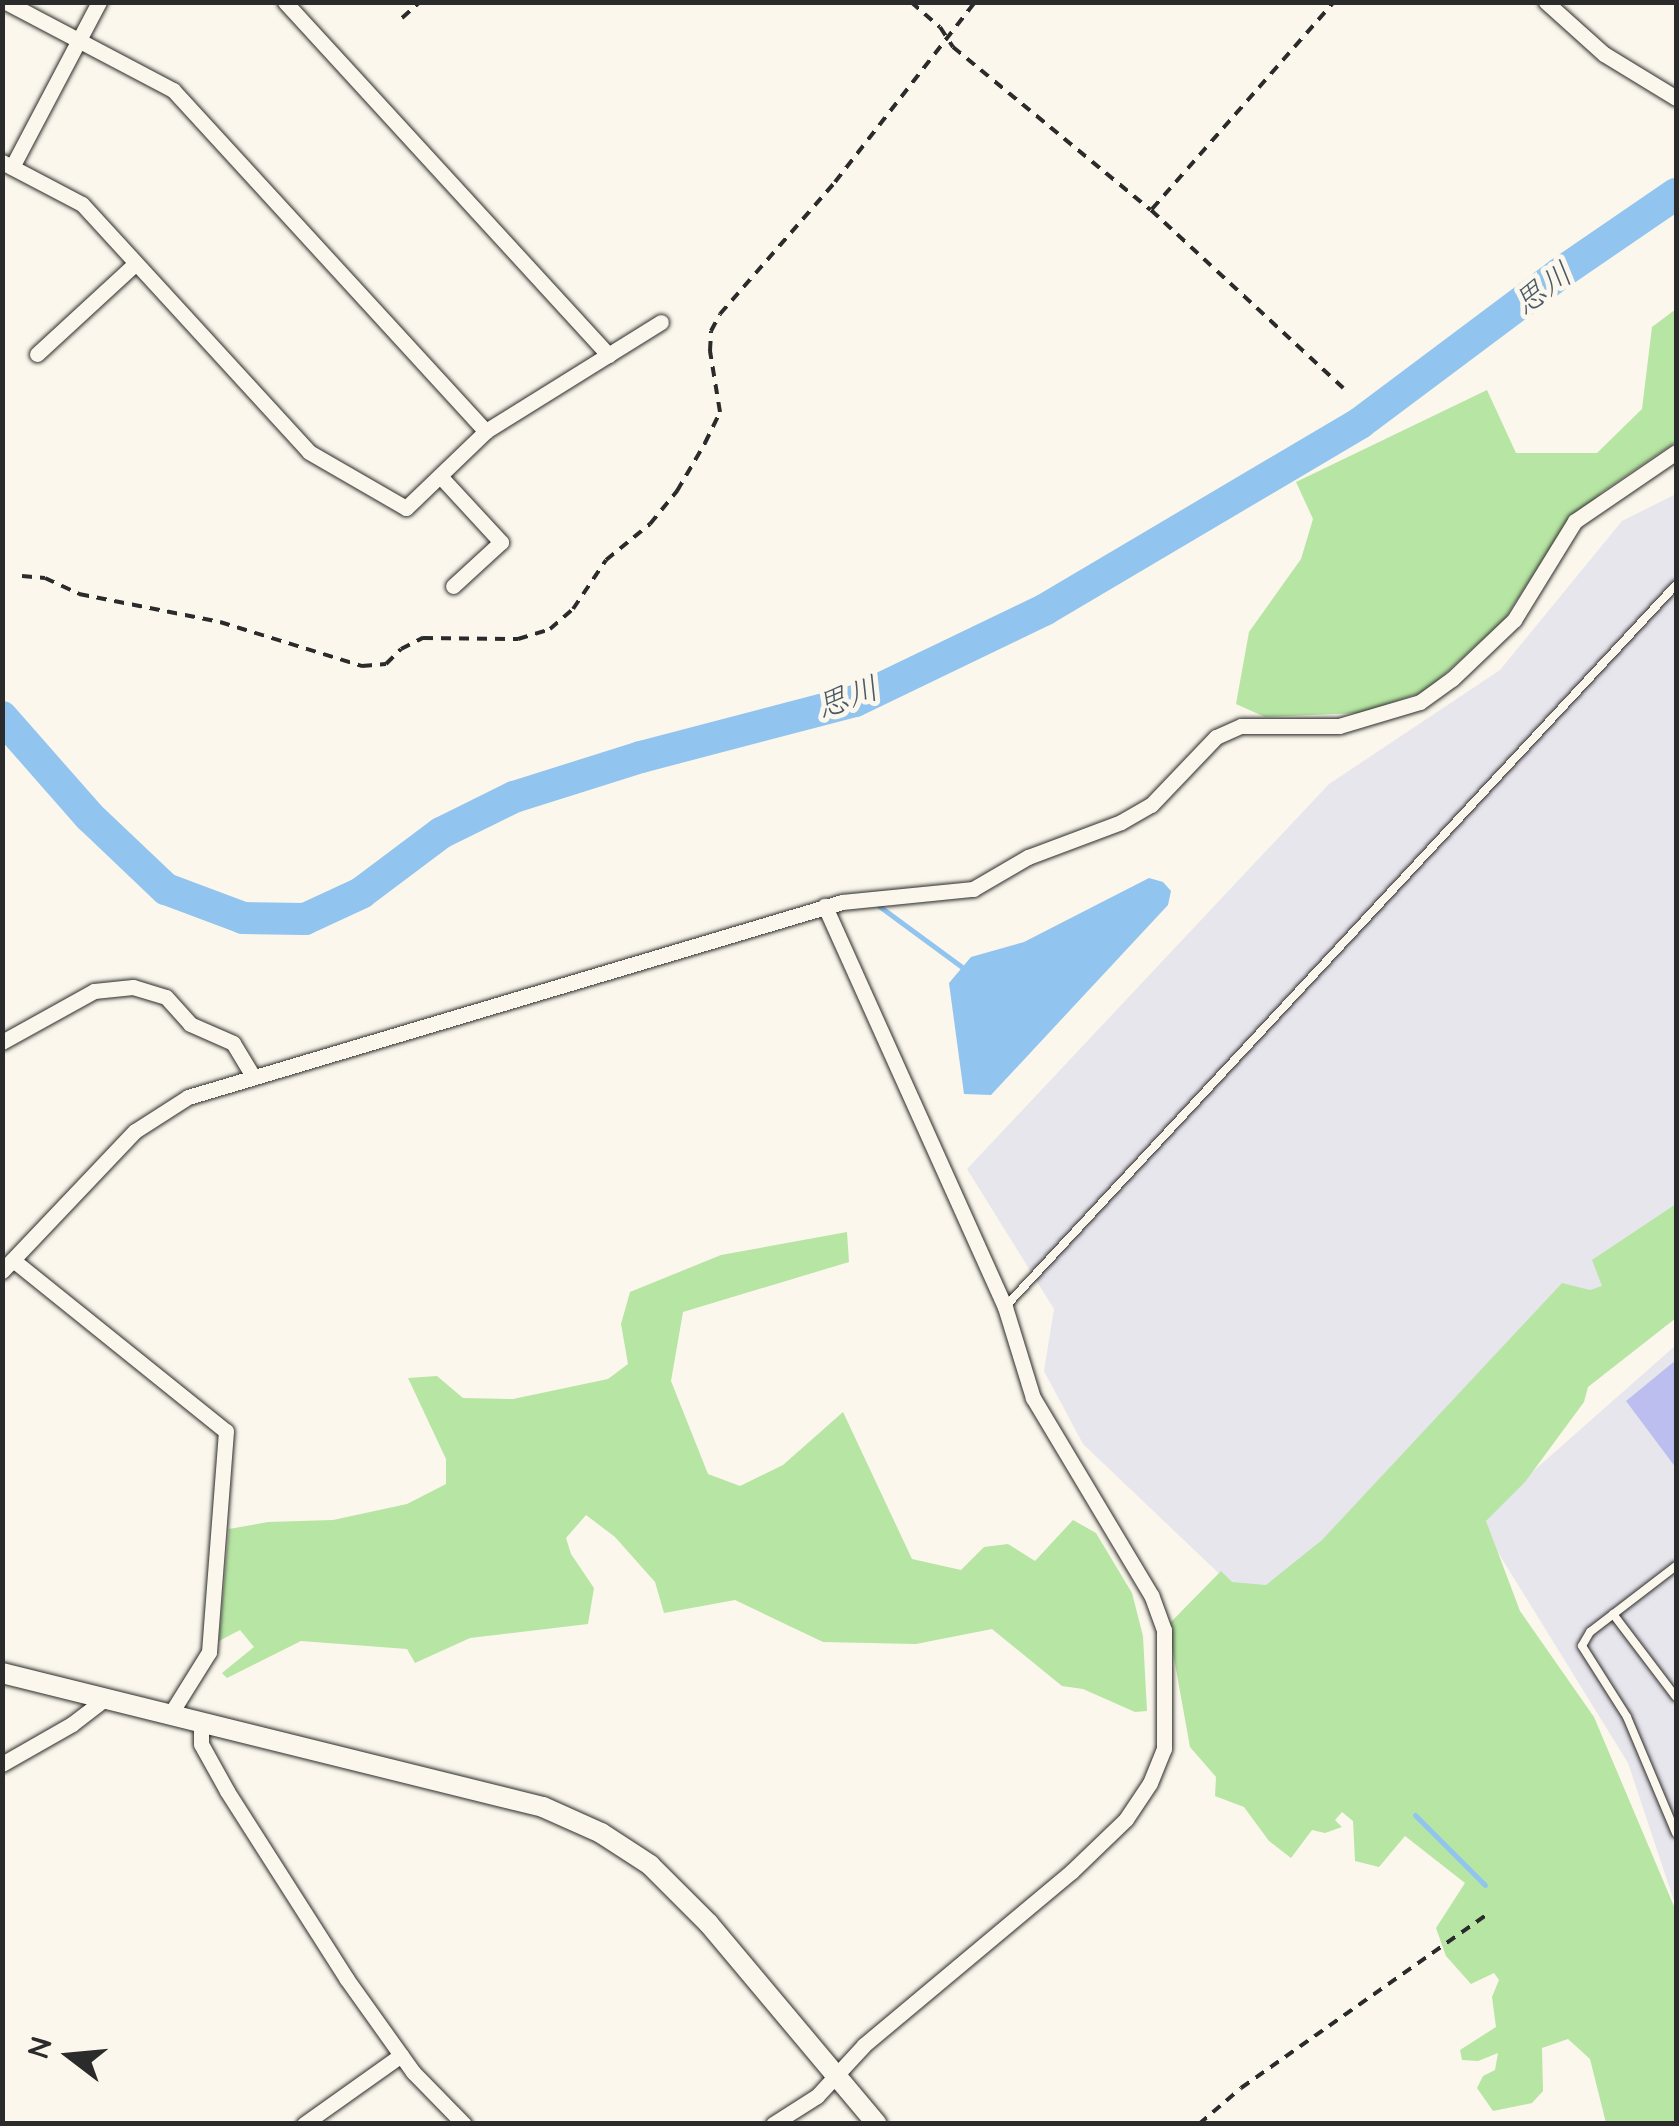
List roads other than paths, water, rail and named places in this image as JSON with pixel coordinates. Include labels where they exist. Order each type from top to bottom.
[{"type":"street","points":[[6,2],[173,90],[486,431]]},
{"type":"street","points":[[98,2],[7,165],[82,204],[309,452],[406,508],[486,431],[661,322]]},
{"type":"street","points":[[286,2],[609,354]]},
{"type":"street","points":[[1546,2],[1604,54],[1676,98]]},
{"type":"street","points":[[37,354],[136,263]]},
{"type":"street","points":[[171,1713],[209,1652],[226,1431],[8,1266],[135,1131],[188,1098],[252,1075],[825,906],[973,889],[1028,858],[1122,822],[1151,805],[1216,737],[1241,726],[1339,726],[1420,702],[1452,679],[1514,620],[1575,521],[1676,452]]},
{"type":"street","points":[[440,476],[501,542],[453,586]]},
{"type":"street","points":[[773,2124],[817,2096],[864,2044],[1071,1872],[1126,1819],[1150,1783],[1164,1749],[1164,1630],[1152,1595],[1033,1398],[1005,1307],[825,906]]},
{"type":"street","points":[[2,1042],[94,991],[133,987],[166,997],[190,1024],[233,1043],[252,1075]]},
{"type":"street","points":[[2,1673],[543,1807],[601,1832],[650,1864],[708,1924],[877,2124]]},
{"type":"street","points":[[2,1764],[72,1724],[106,1698]]},
{"type":"street","points":[[200,1720],[200,1744],[227,1792],[346,1978],[401,2055],[464,2124]]},
{"type":"street","points":[[304,2124],[401,2055]]},
{"type":"lane","points":[[1005,1307],[1676,585]]},
{"type":"lane","points":[[1676,1566],[1582,1639],[1584,1652],[1626,1717],[1676,1832]]},
{"type":"lane","points":[[1613,1614],[1676,1698]]},
{"type":"water","points":[[1149,878],[1163,882],[1171,891],[1168,905],[991,1095],[964,1094],[949,983],[971,957],[1024,942]]},
{"type":"waterway","name":"思川","points":[[2,717],[90,817],[166,889],[243,918],[305,919],[361,893],[441,833],[514,797],[641,757],[855,701],[1044,610],[1360,423],[1559,274],[1676,194]]},
{"type":"waterway","points":[[879,906],[962,967]]},
{"type":"waterway","points":[[1415,1815],[1485,1885]]}]
